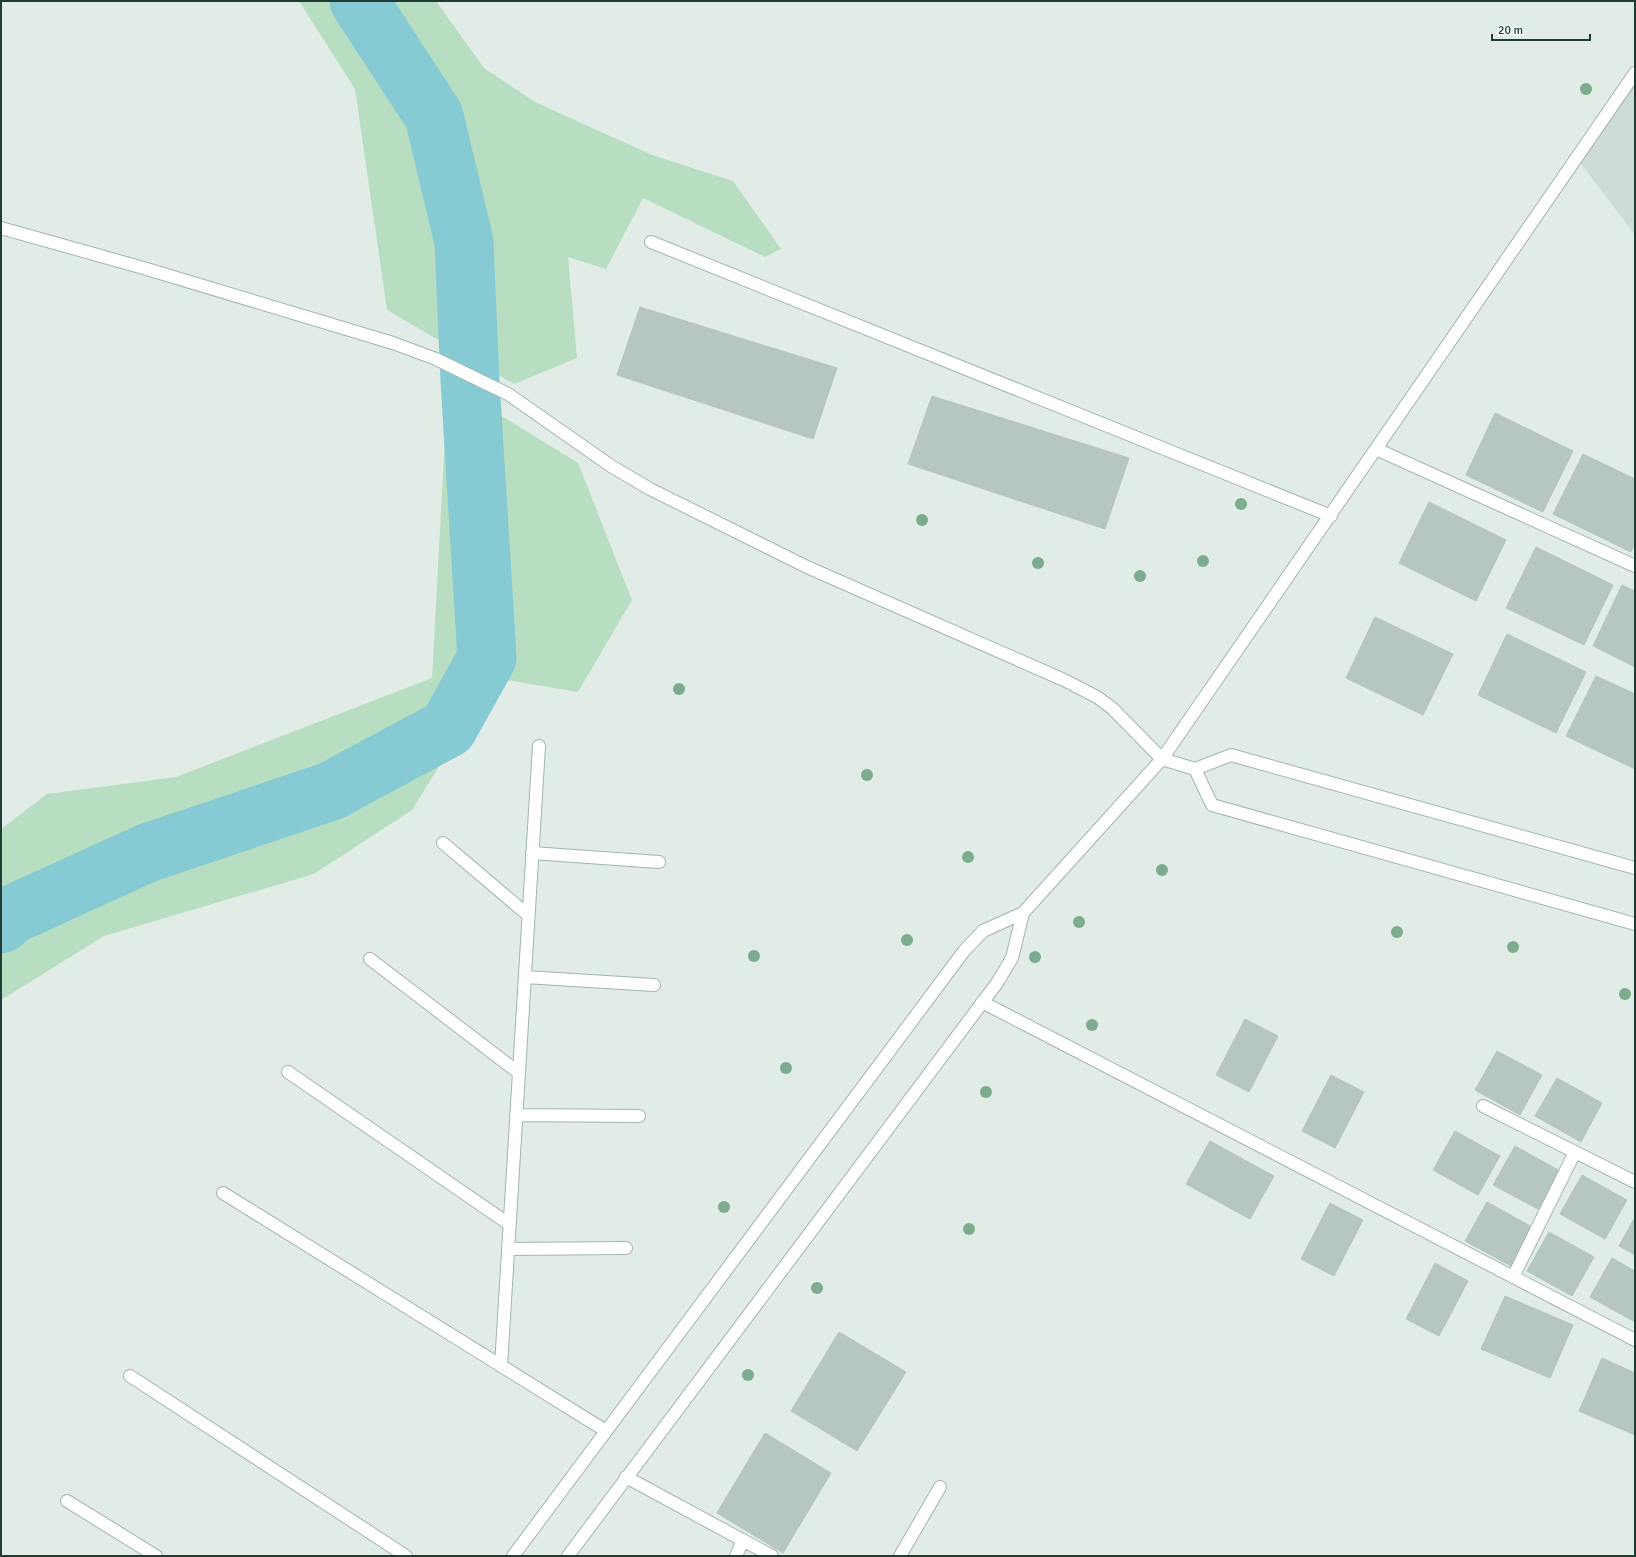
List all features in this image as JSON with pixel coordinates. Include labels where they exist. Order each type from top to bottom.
[{"type":"street","points":[[513,1556],[964,951],[983,932],[1023,913],[1162,759],[1635,73]]},
{"type":"street","points":[[1,228],[140,267],[393,343],[436,359],[508,394],[611,466],[650,489],[807,567],[1064,680],[1096,697],[1112,708],[1162,759],[1195,769],[1231,755],[1635,868]]},
{"type":"street","points":[[651,242],[1331,516]]},
{"type":"street","points":[[1376,449],[1635,566]]},
{"type":"street","points":[[501,1366],[539,746]]},
{"type":"street","points":[[1195,769],[1212,805],[1635,924]]},
{"type":"street","points":[[443,843],[528,915]]},
{"type":"street","points":[[532,853],[659,862]]},
{"type":"street","points":[[568,1556],[997,983],[1012,958],[1023,913]]},
{"type":"street","points":[[370,959],[519,1073]]},
{"type":"street","points":[[524,977],[654,985]]},
{"type":"street","points":[[982,1002],[1635,1340]]},
{"type":"street","points":[[288,1072],[510,1224]]},
{"type":"street","points":[[1483,1106],[1635,1182]]},
{"type":"street","points":[[516,1115],[639,1116]]},
{"type":"street","points":[[1513,1277],[1575,1152]]},
{"type":"street","points":[[223,1193],[606,1431]]},
{"type":"street","points":[[508,1249],[626,1248]]},
{"type":"street","points":[[130,1376],[406,1556]]},
{"type":"street","points":[[626,1477],[772,1556]]},
{"type":"street","points":[[900,1556],[940,1487]]},
{"type":"street","points":[[67,1501],[156,1556]]},
{"type":"street","points":[[736,1556],[743,1540]]},
{"type":"shaded area","points":[[1635,82],[1635,235],[1576,157]]},
{"type":"green space","points":[[299,1],[436,1],[484,68],[535,102],[652,155],[733,181],[781,249],[765,257],[643,198],[606,269],[568,257],[577,358],[514,384],[387,310],[355,89]]},
{"type":"green space","points":[[497,413],[578,463],[632,600],[578,692],[506,680],[482,697],[412,810],[314,874],[104,936],[1,1000],[1,829],[47,794],[176,777],[432,678],[445,437]]},
{"type":"building","points":[[640,307],[837,368],[813,439],[617,375]]},
{"type":"building","points":[[932,396],[1129,458],[1105,529],[908,464]]},
{"type":"building","points":[[1495,413],[1573,451],[1543,512],[1466,475]]},
{"type":"building","points":[[1583,454],[1635,479],[1635,543],[1631,552],[1553,514]]},
{"type":"building","points":[[1429,502],[1506,540],[1476,601],[1399,563]]},
{"type":"building","points":[[1536,547],[1613,585],[1584,645],[1506,608]]},
{"type":"building","points":[[1622,585],[1635,591],[1635,667],[1593,646]]},
{"type":"building","points":[[1375,617],[1453,654],[1423,715],[1346,678]]},
{"type":"building","points":[[1507,634],[1586,672],[1556,733],[1478,695]]},
{"type":"building","points":[[1596,676],[1635,694],[1635,769],[1566,736]]},
{"type":"building","points":[[1245,1019],[1278,1036],[1249,1092],[1216,1075]]},
{"type":"building","points":[[1497,1051],[1542,1075],[1520,1115],[1475,1090]]},
{"type":"building","points":[[1331,1075],[1364,1092],[1335,1148],[1302,1131]]},
{"type":"building","points":[[1557,1078],[1602,1103],[1581,1142],[1535,1116]]},
{"type":"building","points":[[1455,1131],[1500,1156],[1478,1195],[1433,1170]]},
{"type":"building","points":[[1210,1141],[1274,1176],[1250,1219],[1186,1184]]},
{"type":"building","points":[[1515,1146],[1560,1171],[1538,1209],[1493,1185]]},
{"type":"building","points":[[1582,1175],[1627,1200],[1605,1239],[1560,1214]]},
{"type":"building","points":[[1487,1202],[1532,1227],[1511,1266],[1465,1241]]},
{"type":"building","points":[[1330,1203],[1363,1220],[1334,1276],[1301,1259]]},
{"type":"building","points":[[1635,1217],[1635,1255],[1619,1246]]},
{"type":"building","points":[[1549,1232],[1594,1257],[1572,1296],[1527,1271]]},
{"type":"building","points":[[1612,1258],[1635,1271],[1635,1322],[1590,1297]]},
{"type":"building","points":[[1435,1263],[1468,1281],[1439,1336],[1406,1319]]},
{"type":"building","points":[[1505,1296],[1573,1325],[1550,1378],[1481,1349]]},
{"type":"building","points":[[839,1332],[906,1372],[857,1451],[791,1411]]},
{"type":"building","points":[[1602,1358],[1635,1373],[1635,1435],[1579,1411]]},
{"type":"building","points":[[765,1433],[831,1473],[783,1553],[717,1513]]},
{"type":"waterway","points":[[1,924],[11,915],[147,853],[331,791],[448,728],[487,658],[470,381],[464,242],[434,116],[359,1]]}]
